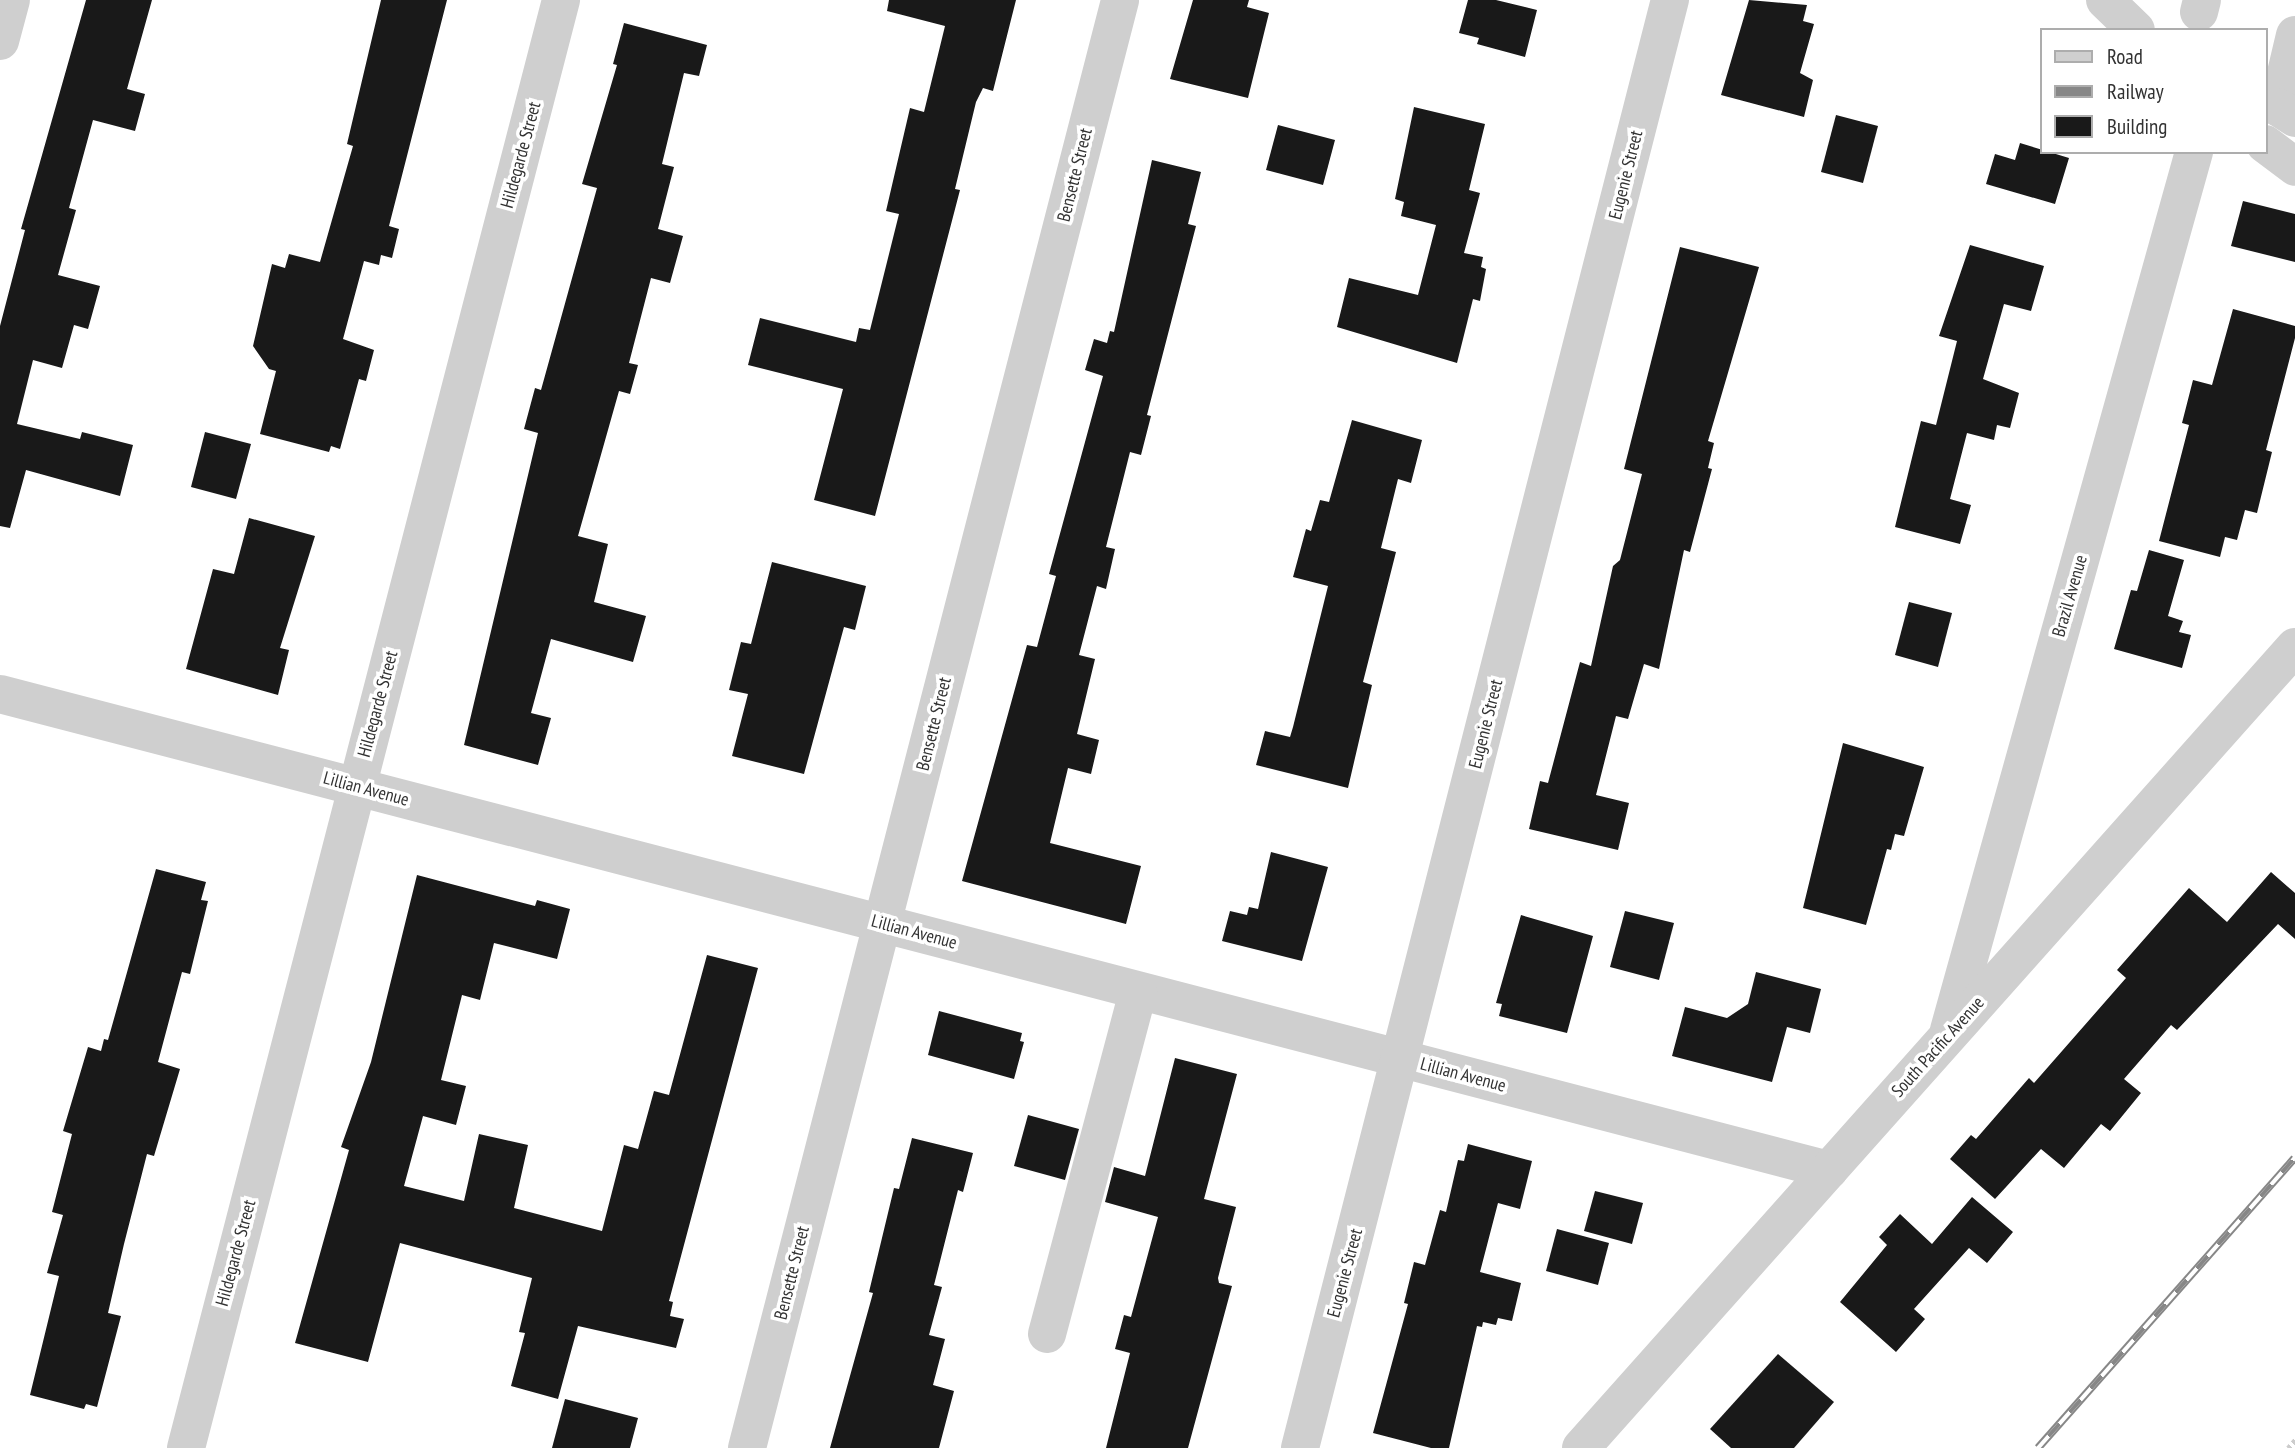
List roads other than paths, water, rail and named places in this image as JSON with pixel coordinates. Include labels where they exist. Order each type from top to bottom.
[{"type":"street","points":[[0,41],[10,0]]},
{"type":"street","name":"Hildegarde Street","points":[[186,1448],[561,0]]},
{"type":"street","name":"Bensette Street","points":[[747,1448],[1120,0]]},
{"type":"street","name":"Eugenie Street","points":[[1300,1448],[1670,0]]},
{"type":"street","points":[[2105,0],[2134,28]]},
{"type":"street","points":[[2295,35],[2278,107],[2295,118]]},
{"type":"street","points":[[2267,146],[2295,167]]},
{"type":"street","name":"Brazil Avenue","points":[[1946,1039],[2193,154]]},
{"type":"street","name":"South Pacific Avenue","points":[[1581,1448],[2295,646]]},
{"type":"street","name":"Lillian Avenue","points":[[0,694],[1829,1170]]},
{"type":"street","points":[[1048,1335],[1138,991]]},
{"type":"railway","points":[[2038,1448],[2295,1158]]}]
